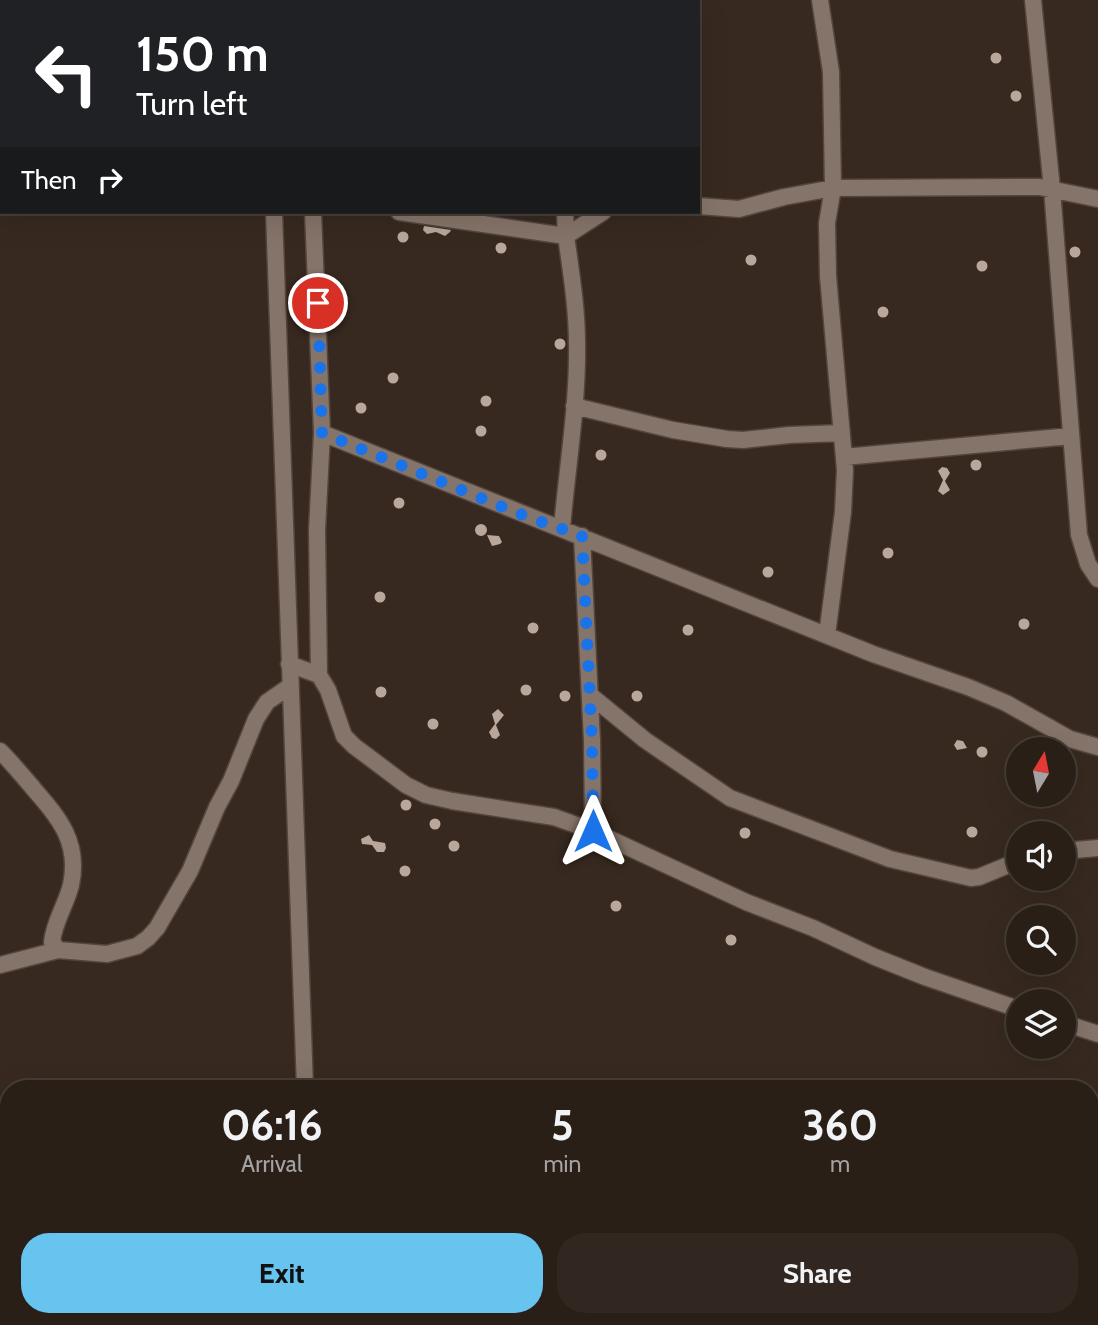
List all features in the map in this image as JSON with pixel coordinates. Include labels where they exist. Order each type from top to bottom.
[{"type":"street","points":[[820,0],[831,72],[833,188],[827,223],[827,252],[844,457],[843,512],[827,635]]},
{"type":"street","points":[[1033,0],[1052,189],[1079,535],[1088,564],[1098,579]]},
{"type":"street","points":[[700,206],[738,209],[833,188],[1052,189],[1098,199]]},
{"type":"street","points":[[274,214],[305,1080]]},
{"type":"street","points":[[313,214],[322,433],[317,530],[318,675],[328,690],[344,736],[406,785],[426,795],[539,814],[593,831],[746,902],[813,928],[875,957],[1006,1005]]},
{"type":"street","points":[[413,214],[566,236],[600,214]]},
{"type":"street","points":[[562,528],[576,382],[577,318],[565,214]]},
{"type":"street","points":[[573,406],[673,430],[727,439],[841,433]]},
{"type":"street","points":[[322,433],[827,635],[1006,703],[1070,739],[1098,747]]},
{"type":"street","points":[[844,457],[1071,436]]},
{"type":"street","points":[[582,536],[593,831]]},
{"type":"street","points":[[289,664],[318,675]]},
{"type":"street","points":[[0,965],[58,950],[107,954],[137,946],[157,928],[190,871],[256,719],[267,702],[290,686]]},
{"type":"street","points":[[590,695],[645,740],[730,798],[775,817],[890,859],[971,878],[1006,866]]},
{"type":"street","points":[[0,751],[52,810],[65,827],[70,842],[73,866],[71,883],[53,930],[52,942],[58,950]]},
{"type":"street","points":[[1076,850],[1098,848]]},
{"type":"street","points":[[1076,1027],[1098,1034]]},
{"type":"building","points":[[996,52],[1002,58],[996,64],[990,58]]},
{"type":"building","points":[[1016,90],[1022,96],[1016,102],[1010,96]]},
{"type":"building","points":[[424,226],[451,230],[445,236],[436,232],[427,234],[423,230]]},
{"type":"building","points":[[403,231],[409,237],[403,243],[397,237]]},
{"type":"building","points":[[501,242],[507,248],[501,254],[495,248]]},
{"type":"building","points":[[1075,246],[1081,252],[1075,258],[1069,252]]},
{"type":"building","points":[[751,254],[757,260],[751,266],[745,260]]},
{"type":"building","points":[[982,260],[988,266],[982,272],[976,266]]},
{"type":"building","points":[[883,306],[889,312],[883,318],[877,312]]},
{"type":"building","points":[[560,338],[566,344],[560,350],[554,344]]},
{"type":"building","points":[[393,372],[399,378],[393,384],[387,378]]},
{"type":"building","points":[[486,395],[492,401],[486,407],[480,401]]},
{"type":"building","points":[[361,402],[367,408],[361,414],[355,408]]},
{"type":"building","points":[[481,425],[487,431],[481,437],[475,431]]},
{"type":"building","points":[[601,449],[607,455],[601,461],[595,455]]},
{"type":"building","points":[[976,459],[982,465],[976,471],[970,465]]},
{"type":"building","points":[[942,467],[947,468],[950,473],[945,481],[950,490],[943,495],[938,491],[943,480],[938,471]]},
{"type":"building","points":[[399,497],[405,503],[399,509],[393,503]]},
{"type":"building","points":[[481,524],[487,530],[481,536],[475,530]]},
{"type":"building","points":[[487,535],[499,536],[502,542],[492,546]]},
{"type":"building","points":[[888,547],[894,553],[888,559],[882,553]]},
{"type":"building","points":[[768,566],[774,572],[768,578],[762,572]]},
{"type":"building","points":[[380,591],[386,597],[380,603],[374,597]]},
{"type":"building","points":[[1024,618],[1030,624],[1024,630],[1018,624]]},
{"type":"building","points":[[533,622],[539,628],[533,634],[527,628]]},
{"type":"building","points":[[688,624],[694,630],[688,636],[682,630]]},
{"type":"building","points":[[526,684],[532,690],[526,696],[520,690]]},
{"type":"building","points":[[381,686],[387,692],[381,698],[375,692]]},
{"type":"building","points":[[565,690],[571,696],[565,702],[559,696]]},
{"type":"building","points":[[637,690],[643,696],[637,702],[631,696]]},
{"type":"building","points":[[498,709],[504,715],[496,725],[500,735],[496,739],[492,738],[489,732],[495,724],[492,714]]},
{"type":"building","points":[[433,718],[439,724],[433,730],[427,724]]},
{"type":"building","points":[[957,740],[963,741],[967,748],[957,750],[954,745]]},
{"type":"building","points":[[982,746],[988,752],[982,758],[976,752]]},
{"type":"building","points":[[406,799],[412,805],[406,811],[400,805]]},
{"type":"building","points":[[435,818],[441,824],[435,830],[429,824]]},
{"type":"building","points":[[972,826],[978,832],[972,838],[966,832]]},
{"type":"building","points":[[745,827],[751,833],[745,839],[739,833]]},
{"type":"building","points":[[369,835],[373,841],[385,843],[384,852],[377,852],[372,845],[362,844],[361,839]]},
{"type":"building","points":[[454,840],[460,846],[454,852],[448,846]]},
{"type":"building","points":[[405,865],[411,871],[405,877],[399,871]]},
{"type":"building","points":[[616,900],[622,906],[616,912],[610,906]]},
{"type":"building","points":[[731,934],[737,940],[731,946],[725,940]]},
{"type":"route","points":[[318,303],[322,433],[525,516],[582,536],[592,741],[593,831]]}]
